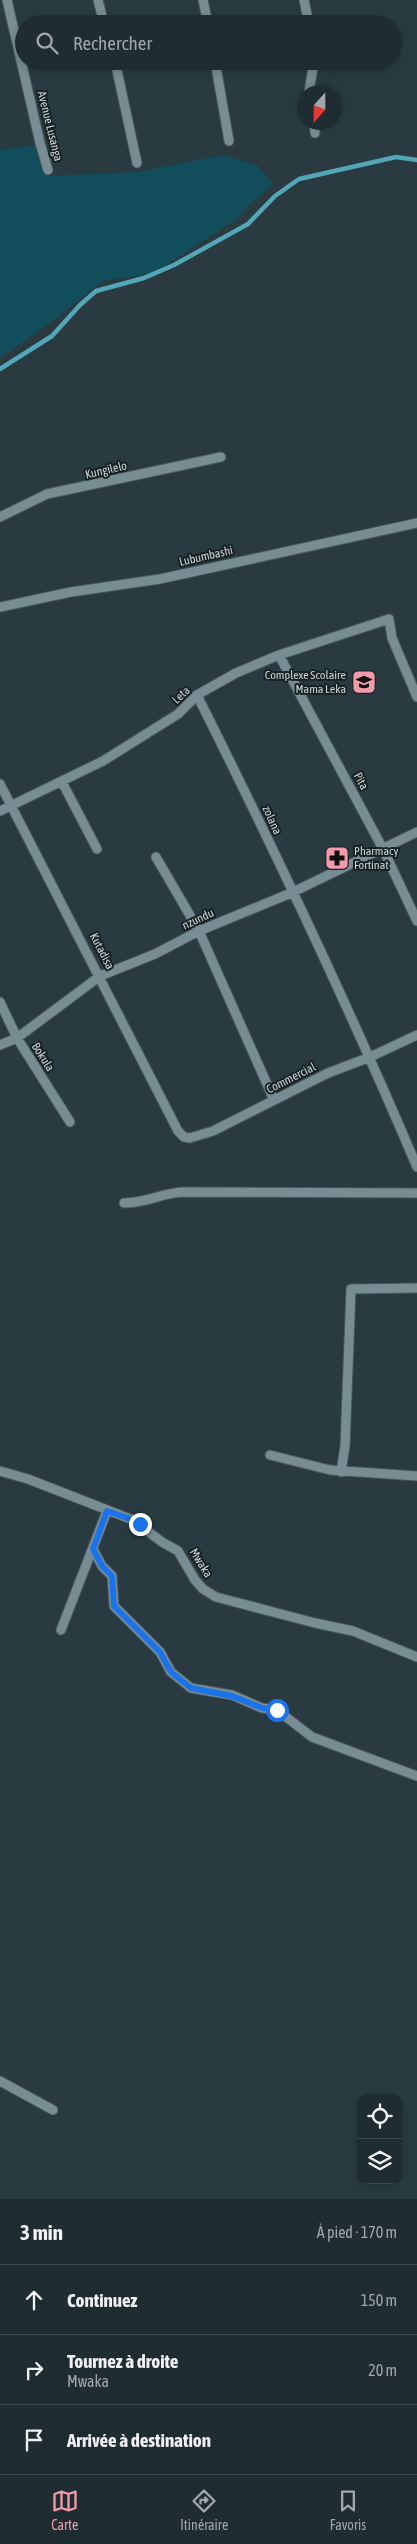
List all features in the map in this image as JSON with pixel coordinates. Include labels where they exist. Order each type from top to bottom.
[{"type":"street","name":"Avenue Lusanga","points":[[7,0],[15,35]]},
{"type":"street","points":[[98,0],[102,15]]},
{"type":"street","points":[[203,0],[206,15]]},
{"type":"street","points":[[304,0],[308,15]]},
{"type":"street","name":"Avenue Lusanga","points":[[23,70],[48,170]]},
{"type":"street","points":[[117,70],[137,163]]},
{"type":"street","points":[[217,70],[229,142]]},
{"type":"street","points":[[310,85],[313,70]]},
{"type":"street","name":"Kungilelo","points":[[0,517],[47,494],[221,457]]},
{"type":"street","name":"Lubumbashi","points":[[0,607],[72,592],[160,579],[417,523]]},
{"type":"street","name":"Leta","points":[[0,812],[104,761],[178,714],[197,696],[236,673],[280,655],[389,619],[392,638],[417,697]]},
{"type":"street","name":"Pita","points":[[280,655],[383,849],[417,921]]},
{"type":"street","name":"zolana","points":[[197,696],[323,956],[370,1057],[417,1167]]},
{"type":"street","points":[[62,782],[97,848]]},
{"type":"street","name":"Kutadisa","points":[[0,784],[100,976],[178,1132]]},
{"type":"street","name":"nzundu","points":[[0,1045],[17,1038],[100,976],[154,954],[199,931],[291,893],[417,832]]},
{"type":"street","points":[[156,857],[199,931],[274,1100]]},
{"type":"street","name":"Bokula","points":[[0,1002],[17,1038],[70,1122]]},
{"type":"street","name":"Commercial","points":[[178,1132],[184,1137],[190,1138],[213,1131],[328,1073],[370,1057],[417,1034]]},
{"type":"street","points":[[124,1203],[142,1203],[170,1193],[183,1192],[417,1193]]},
{"type":"street","points":[[341,1472],[345,1446],[351,1289],[417,1288]]},
{"type":"street","points":[[270,1455],[341,1472],[417,1476]]},
{"type":"street","name":"Mwaka","points":[[0,1471],[28,1479],[133,1520],[162,1542],[178,1551],[195,1580],[203,1589],[216,1597],[353,1631],[417,1657]]},
{"type":"street","points":[[61,1630],[107,1511]]},
{"type":"street","points":[[93,1549],[102,1566],[112,1576],[114,1606],[160,1652],[171,1672],[191,1688],[232,1696],[262,1708],[277,1710],[312,1737],[417,1776]]},
{"type":"street","points":[[0,2081],[53,2110]]},
{"type":"shaded area","points":[[37,145],[46,176],[139,172],[223,155],[257,165],[273,184],[248,206],[238,218],[154,273],[103,281],[54,320],[0,358],[0,150]]},
{"type":"waterway","points":[[0,369],[52,336],[80,305],[96,291],[144,278],[174,265],[248,224],[275,196],[299,179],[396,157],[417,160]]},
{"type":"place","name":"Complexe Scolaire Mama Leka","points":[[364,682]]},
{"type":"place","name":"Pharmacy Fortinat","points":[[337,858]]},
{"type":"route","points":[[140,1524],[107,1511],[93,1549],[102,1566],[112,1576],[111,1585],[114,1606],[160,1652],[171,1672],[191,1688],[232,1696],[262,1708],[277,1710]]}]
